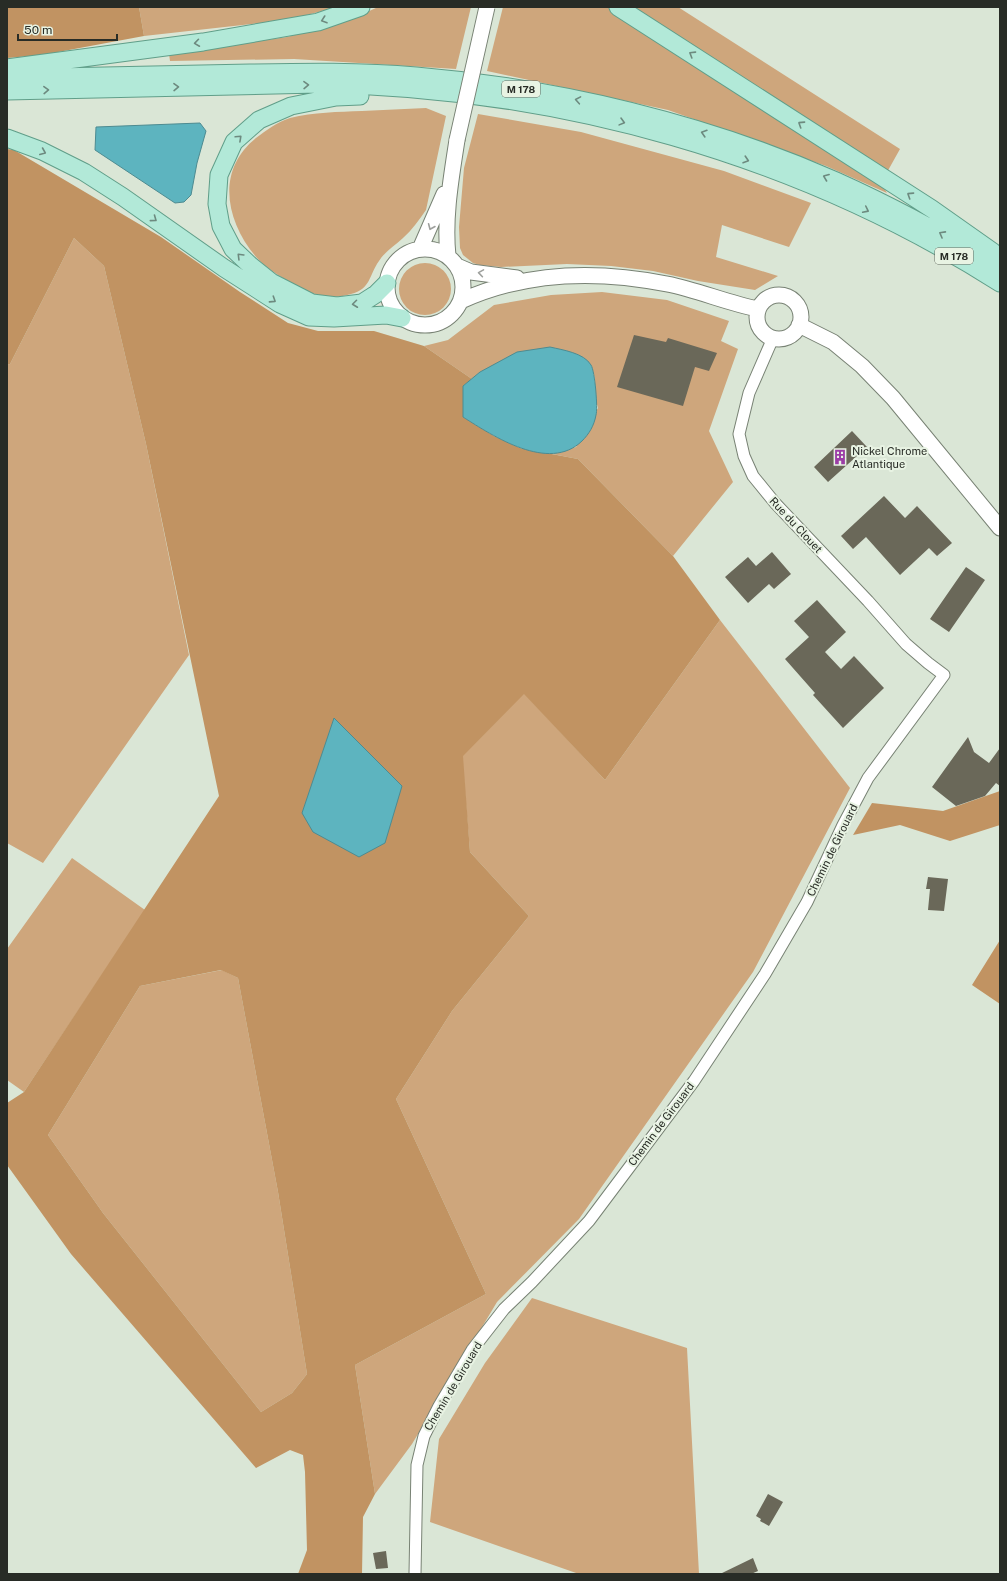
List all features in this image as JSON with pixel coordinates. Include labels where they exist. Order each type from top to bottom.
[{"type":"main road","points":[[7,68],[211,41],[318,22],[361,7]]},
{"type":"main road","points":[[487,7],[457,140],[451,178],[446,234],[452,261],[462,277],[464,289],[461,301],[455,311],[446,319],[436,324],[424,326],[412,324],[402,318],[393,308],[388,296],[387,283],[395,264],[403,256],[420,249],[430,249],[439,252],[452,261],[471,272],[509,278],[534,278]]},
{"type":"main road","points":[[618,7],[926,205],[1000,257]]},
{"type":"main road","name":"M 178","points":[[7,78],[229,73],[345,73],[415,76],[501,86],[590,102],[655,118],[746,146],[833,180],[924,224],[1000,268]]},
{"type":"main road","name":"M 178","points":[[7,91],[318,84],[363,85],[422,89],[541,105],[616,121],[687,140],[757,164],[845,200],[908,230],[1000,283]]},
{"type":"main road","points":[[387,283],[376,294],[362,303],[337,306],[312,303],[271,282],[251,266],[234,249],[221,226],[217,204],[219,175],[234,142],[259,120],[291,106],[336,97],[357,96],[452,100],[473,95]]},
{"type":"main road","points":[[7,138],[48,154],[84,172],[224,268],[280,304],[309,317],[334,318],[386,315],[402,318]]},
{"type":"main road","points":[[420,249],[430,230],[451,178]]},
{"type":"main road","points":[[461,301],[476,294],[511,282],[567,275],[622,277],[667,284],[736,305],[758,309]]},
{"type":"main road","points":[[773,295],[787,296],[798,305],[801,318],[800,325],[791,335],[779,339],[773,338],[766,335],[761,330],[756,316],[758,309],[766,298],[773,295]]},
{"type":"main road","points":[[800,325],[834,342],[862,366],[893,398],[1000,528]]},
{"type":"street","name":"Rue du Clouet","points":[[773,338],[749,393],[739,434],[744,456],[753,476],[775,503],[906,644],[944,675]]},
{"type":"street","name":"Chemin de Girouard","points":[[415,1574],[417,1465],[424,1436],[439,1406],[472,1350],[504,1309],[532,1282],[589,1221],[694,1081],[765,974],[807,902],[843,825],[868,778],[944,675]]},
{"type":"shaded area","points":[[7,7],[139,7],[144,36],[42,55],[7,58]]},
{"type":"shaded area","points":[[139,7],[337,7],[288,20],[144,36]]},
{"type":"shaded area","points":[[378,7],[471,7],[456,69],[294,59],[170,61],[169,54],[287,37],[352,19]]},
{"type":"shaded area","points":[[503,7],[678,7],[900,149],[881,183],[887,193],[826,166],[668,110],[487,71]]},
{"type":"shaded area","points":[[426,108],[446,116],[426,210],[409,232],[381,257],[369,281],[362,289],[351,294],[334,297],[313,293],[291,283],[257,258],[246,244],[238,229],[232,213],[230,197],[230,181],[234,166],[243,151],[256,138],[272,126],[290,118],[299,116],[326,113]]},
{"type":"shaded area","points":[[478,114],[581,132],[724,171],[811,203],[789,247],[722,225],[716,257],[778,276],[755,290],[698,281],[653,271],[611,266],[567,264],[501,267],[480,265],[473,263],[463,255],[460,248],[459,227],[464,168]]},
{"type":"shaded area","points":[[7,149],[14,150],[161,237],[240,292],[288,323],[318,331],[374,331],[424,346],[472,379],[463,386],[463,417],[494,436],[520,448],[578,459],[673,556],[720,620],[605,780],[524,694],[463,756],[470,852],[529,916],[452,1011],[396,1099],[486,1294],[355,1365],[375,1494],[363,1517],[362,1574],[298,1574],[307,1550],[305,1472],[303,1455],[290,1450],[256,1468],[71,1254],[7,1165],[7,1103],[24,1092],[219,796],[146,444],[104,266],[74,238],[10,364],[7,365]],"holes":[[[221,970],[238,978],[278,1192],[307,1374],[292,1393],[261,1412],[103,1213],[48,1135],[140,986]]]},
{"type":"shaded area","points":[[74,238],[104,266],[146,444],[189,655],[43,863],[7,843],[7,365],[10,364]]},
{"type":"shaded area","points":[[425,263],[439,267],[447,275],[451,289],[447,303],[439,311],[425,315],[411,311],[403,303],[399,289],[403,275],[411,267]]},
{"type":"shaded area","points":[[602,292],[667,300],[729,321],[721,341],[738,349],[709,431],[733,482],[673,556],[578,459],[552,454],[576,447],[598,408],[595,397],[595,379],[591,365],[577,354],[480,372],[472,379],[424,346],[448,340],[494,305],[551,295]]},
{"type":"shaded area","points":[[720,620],[850,788],[753,972],[579,1219],[497,1302],[412,1444],[375,1494],[355,1365],[486,1294],[396,1099],[452,1011],[529,916],[470,852],[462,756],[524,693],[605,780]]},
{"type":"shaded area","points":[[1000,791],[1000,825],[950,841],[900,825],[853,835],[872,803],[943,811]]},
{"type":"shaded area","points":[[72,858],[145,910],[24,1092],[7,1080],[7,949]]},
{"type":"shaded area","points":[[1000,940],[1000,1004],[972,985]]},
{"type":"shaded area","points":[[222,970],[238,978],[278,1192],[307,1374],[292,1393],[261,1412],[103,1213],[48,1135],[140,986]]},
{"type":"shaded area","points":[[532,1298],[687,1348],[699,1574],[579,1574],[430,1522],[439,1439],[485,1363]]},
{"type":"water","points":[[200,123],[206,131],[197,163],[191,195],[184,202],[175,203],[95,150],[96,127]]},
{"type":"water","points":[[550,347],[578,355],[588,361],[591,365],[594,374],[597,411],[593,426],[582,441],[569,450],[554,453],[538,452],[521,448],[505,441],[463,417],[463,386],[480,372],[517,352]]},
{"type":"water","points":[[334,718],[402,786],[385,843],[359,857],[313,832],[302,813]]},
{"type":"building","points":[[634,335],[666,342],[668,338],[717,353],[709,371],[695,367],[683,406],[617,387]]},
{"type":"building","name":"Nickel Chrome Atlantique","points":[[852,431],[867,447],[828,482],[814,467]]},
{"type":"building","points":[[884,496],[905,518],[917,506],[952,543],[937,556],[929,548],[900,575],[866,537],[853,549],[841,536]]},
{"type":"building","points":[[772,552],[791,574],[774,589],[769,584],[748,603],[725,577],[748,557],[756,566]]},
{"type":"building","points":[[966,567],[985,580],[949,632],[930,619]]},
{"type":"building","points":[[817,600],[846,632],[825,652],[841,669],[854,656],[884,688],[843,728],[813,695],[815,693],[785,659],[809,637],[794,621]]},
{"type":"building","points":[[968,737],[974,752],[989,763],[1000,748],[1000,786],[996,783],[985,796],[956,806],[932,787]]},
{"type":"building","points":[[928,877],[948,879],[944,911],[928,910],[930,889],[926,889]]},
{"type":"building","points":[[768,1494],[783,1502],[769,1526],[760,1521],[761,1519],[756,1516]]},
{"type":"building","points":[[386,1551],[388,1568],[376,1569],[373,1553]]},
{"type":"building","points":[[753,1558],[758,1571],[751,1574],[720,1574]]},
{"type":"place","name":"Nickel Chrome Atlantique","points":[[840,457]]}]
